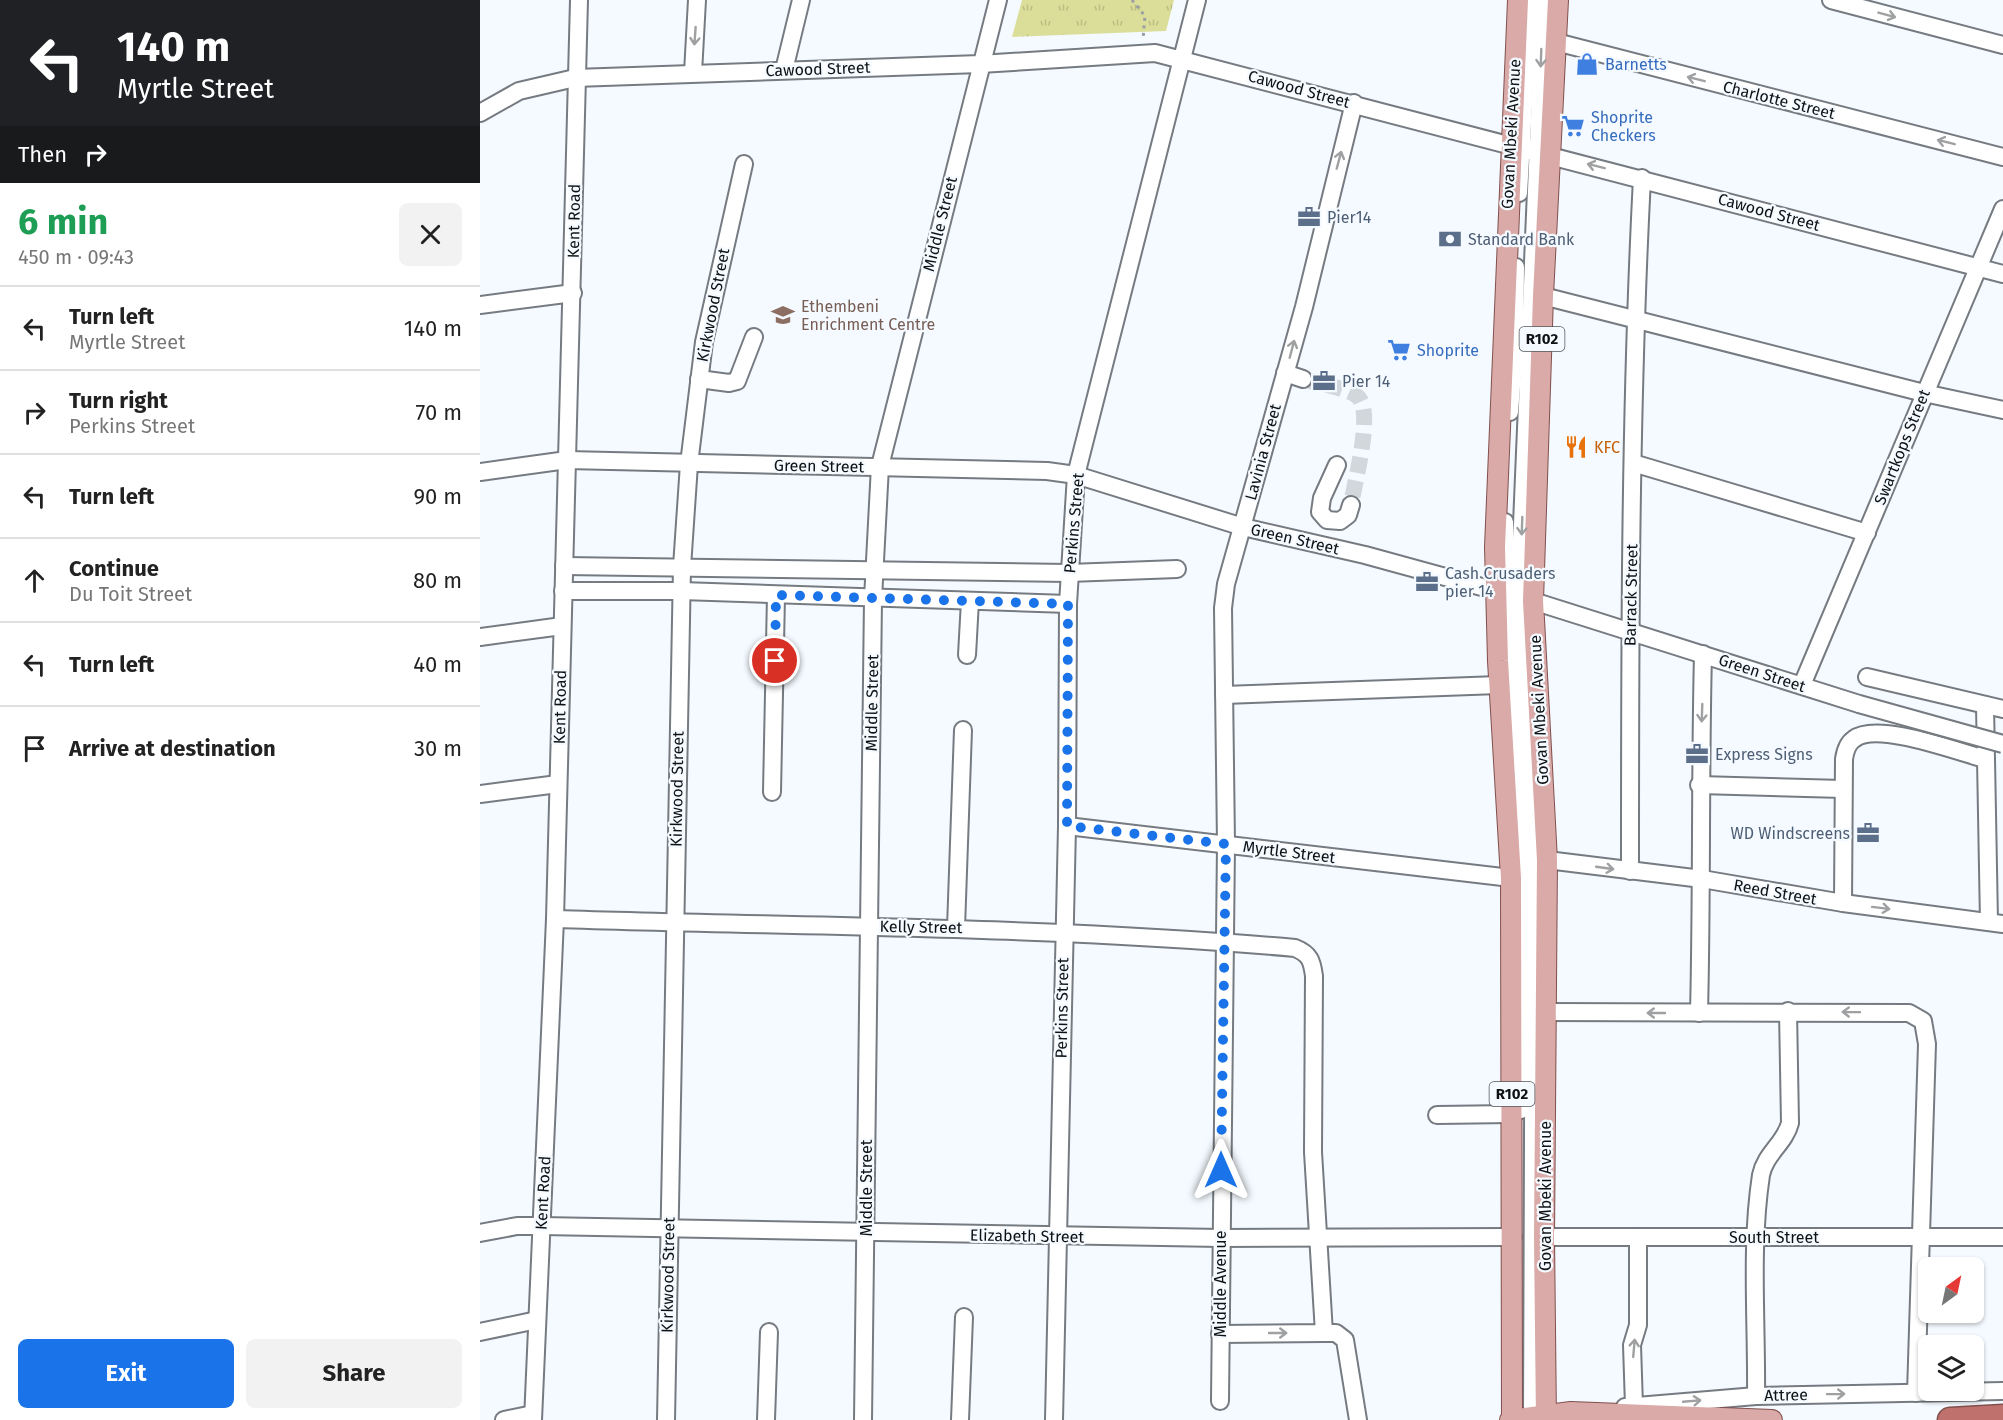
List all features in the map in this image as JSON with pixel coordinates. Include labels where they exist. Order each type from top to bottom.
[{"type":"highway","points":[[1950,1420],[2003,1417]]},
{"type":"main road","name":"Govan Mbeki Avenue","points":[[1518,0],[1543,296],[1515,597],[1499,685],[1511,878],[1513,1237],[1525,1419]]},
{"type":"main road","name":"Govan Mbeki Avenue","points":[[1525,1419],[1544,1237],[1547,860],[1515,597],[1495,512],[1530,149],[1556,42],[1558,0]]},
{"type":"main road","points":[[1525,1419],[1570,1412],[1772,1420]]},
{"type":"street","name":"Kent Road","points":[[533,1417],[555,919],[573,292],[575,78],[579,0]]},
{"type":"street","points":[[693,73],[697,0]]},
{"type":"street","points":[[784,70],[801,0]]},
{"type":"street","name":"Middle Street","points":[[863,1420],[873,599],[880,466],[998,0]]},
{"type":"street","name":"Perkins Street","points":[[1054,1420],[1067,826],[1068,604],[1076,474],[1197,0]]},
{"type":"street","points":[[1525,1419],[1523,876],[1515,597],[1521,548],[1530,149],[1530,0]]},
{"type":"street","points":[[1530,149],[1544,0]]},
{"type":"street","points":[[1831,0],[2003,45]]},
{"type":"street","name":"Charlotte Street","points":[[1556,42],[2003,157]]},
{"type":"street","name":"Cawood Street","points":[[480,113],[519,91],[575,78],[980,64],[1142,52],[1183,58],[2003,274]]},
{"type":"street","name":"Lavinia Street","points":[[1226,844],[1223,608],[1226,584],[1285,373],[1354,103]]},
{"type":"street","name":"Kirkwood Street","points":[[666,1420],[682,567],[689,464],[708,316],[744,164]]},
{"type":"street","name":"Barrack Street","points":[[1630,871],[1630,630],[1635,320],[1642,178]]},
{"type":"street","name":"Swartkops Street","points":[[1802,685],[2003,209]]},
{"type":"street","points":[[480,305],[573,292]]},
{"type":"street","points":[[1543,296],[1924,393],[2003,410]]},
{"type":"street","points":[[699,379],[729,383],[737,381],[754,337]]},
{"type":"street","points":[[1285,373],[1303,379]]},
{"type":"street","name":"Green Street","points":[[480,472],[567,460],[880,466],[1047,471],[1076,474],[1243,527],[1365,555],[1630,630],[1859,704],[2003,744]]},
{"type":"street","points":[[1633,463],[1867,533]]},
{"type":"street","points":[[1336,465],[1322,498],[1320,512],[1326,520],[1340,521],[1348,515],[1351,505]]},
{"type":"street","points":[[564,566],[1069,573],[1177,569]]},
{"type":"street","points":[[563,591],[681,591],[1068,604]]},
{"type":"street","points":[[772,792],[776,595]]},
{"type":"street","points":[[967,655],[970,601]]},
{"type":"street","points":[[480,636],[562,626]]},
{"type":"street","points":[[1699,1013],[1703,654]]},
{"type":"street","points":[[1867,677],[2003,709]]},
{"type":"street","points":[[1224,694],[1499,685]]},
{"type":"street","points":[[1985,705],[1985,759],[1996,923]]},
{"type":"street","points":[[956,928],[963,730]]},
{"type":"street","points":[[1843,903],[1845,752],[1853,739],[1863,734],[1887,734],[1985,759]]},
{"type":"street","points":[[480,794],[558,784]]},
{"type":"street","points":[[1700,785],[1843,789]]},
{"type":"street","name":"Myrtle Street","points":[[1067,826],[1511,878]]},
{"type":"street","name":"Middle Avenue","points":[[1220,1401],[1223,941],[1226,844]]},
{"type":"street","name":"Reed Street","points":[[1547,860],[1702,879],[1843,903],[1996,923]]},
{"type":"street","name":"Kelly Street","points":[[555,919],[1064,931],[1295,948],[1309,956],[1314,976],[1313,1152],[1318,1239]]},
{"type":"street","points":[[1756,1396],[1757,1237],[1762,1173],[1771,1154],[1788,1133],[1790,1123],[1788,1011]]},
{"type":"street","points":[[1546,1012],[1909,1013],[1923,1021],[1927,1031],[1916,1393]]},
{"type":"street","points":[[1437,1115],[1512,1114]]},
{"type":"street","name":"Elizabeth Street","points":[[480,1233],[517,1226],[541,1226],[1221,1238],[1513,1237]]},
{"type":"street","name":"South Street","points":[[1544,1237],[2003,1237]]},
{"type":"street","points":[[1634,1406],[1632,1345],[1638,1325],[1638,1237]]},
{"type":"street","points":[[1318,1239],[1324,1333]]},
{"type":"street","points":[[960,1420],[964,1317]]},
{"type":"street","points":[[480,1332],[537,1320]]},
{"type":"street","points":[[765,1420],[769,1332]]},
{"type":"street","points":[[1220,1334],[1336,1333],[1345,1340],[1358,1420]]},
{"type":"street","name":"Attree","points":[[1570,1412],[1756,1396],[2003,1391]]},
{"type":"street","points":[[504,1420],[533,1417]]},
{"type":"path","points":[[1132,0],[1144,16],[1142,52]]},
{"type":"green space","points":[[1022,0],[1174,0],[1166,31],[1012,37]]},
{"type":"tunnel","points":[[1303,379],[1346,391],[1357,396],[1362,404],[1364,431],[1351,505]]},
{"type":"place","name":"Barnetts","points":[[1587,64]]},
{"type":"place","name":"Shoprite Checkers","points":[[1573,126]]},
{"type":"place","name":"Pier14","points":[[1309,217]]},
{"type":"place","name":"Standard Bank","points":[[1450,239]]},
{"type":"place","name":"Ethembeni Enrichment Centre","points":[[783,315]]},
{"type":"place","name":"Shoprite","points":[[1399,350]]},
{"type":"place","name":"Pier 14","points":[[1324,381]]},
{"type":"place","name":"KFC","points":[[1576,447]]},
{"type":"place","name":"Cash Crusaders pier 14","points":[[1427,582]]},
{"type":"place","name":"Express Signs","points":[[1697,754]]},
{"type":"place","name":"WD Windscreens","points":[[1868,833]]},
{"type":"route","points":[[775,661],[776,595],[1068,604],[1067,826],[1226,844],[1221,1170]]}]
